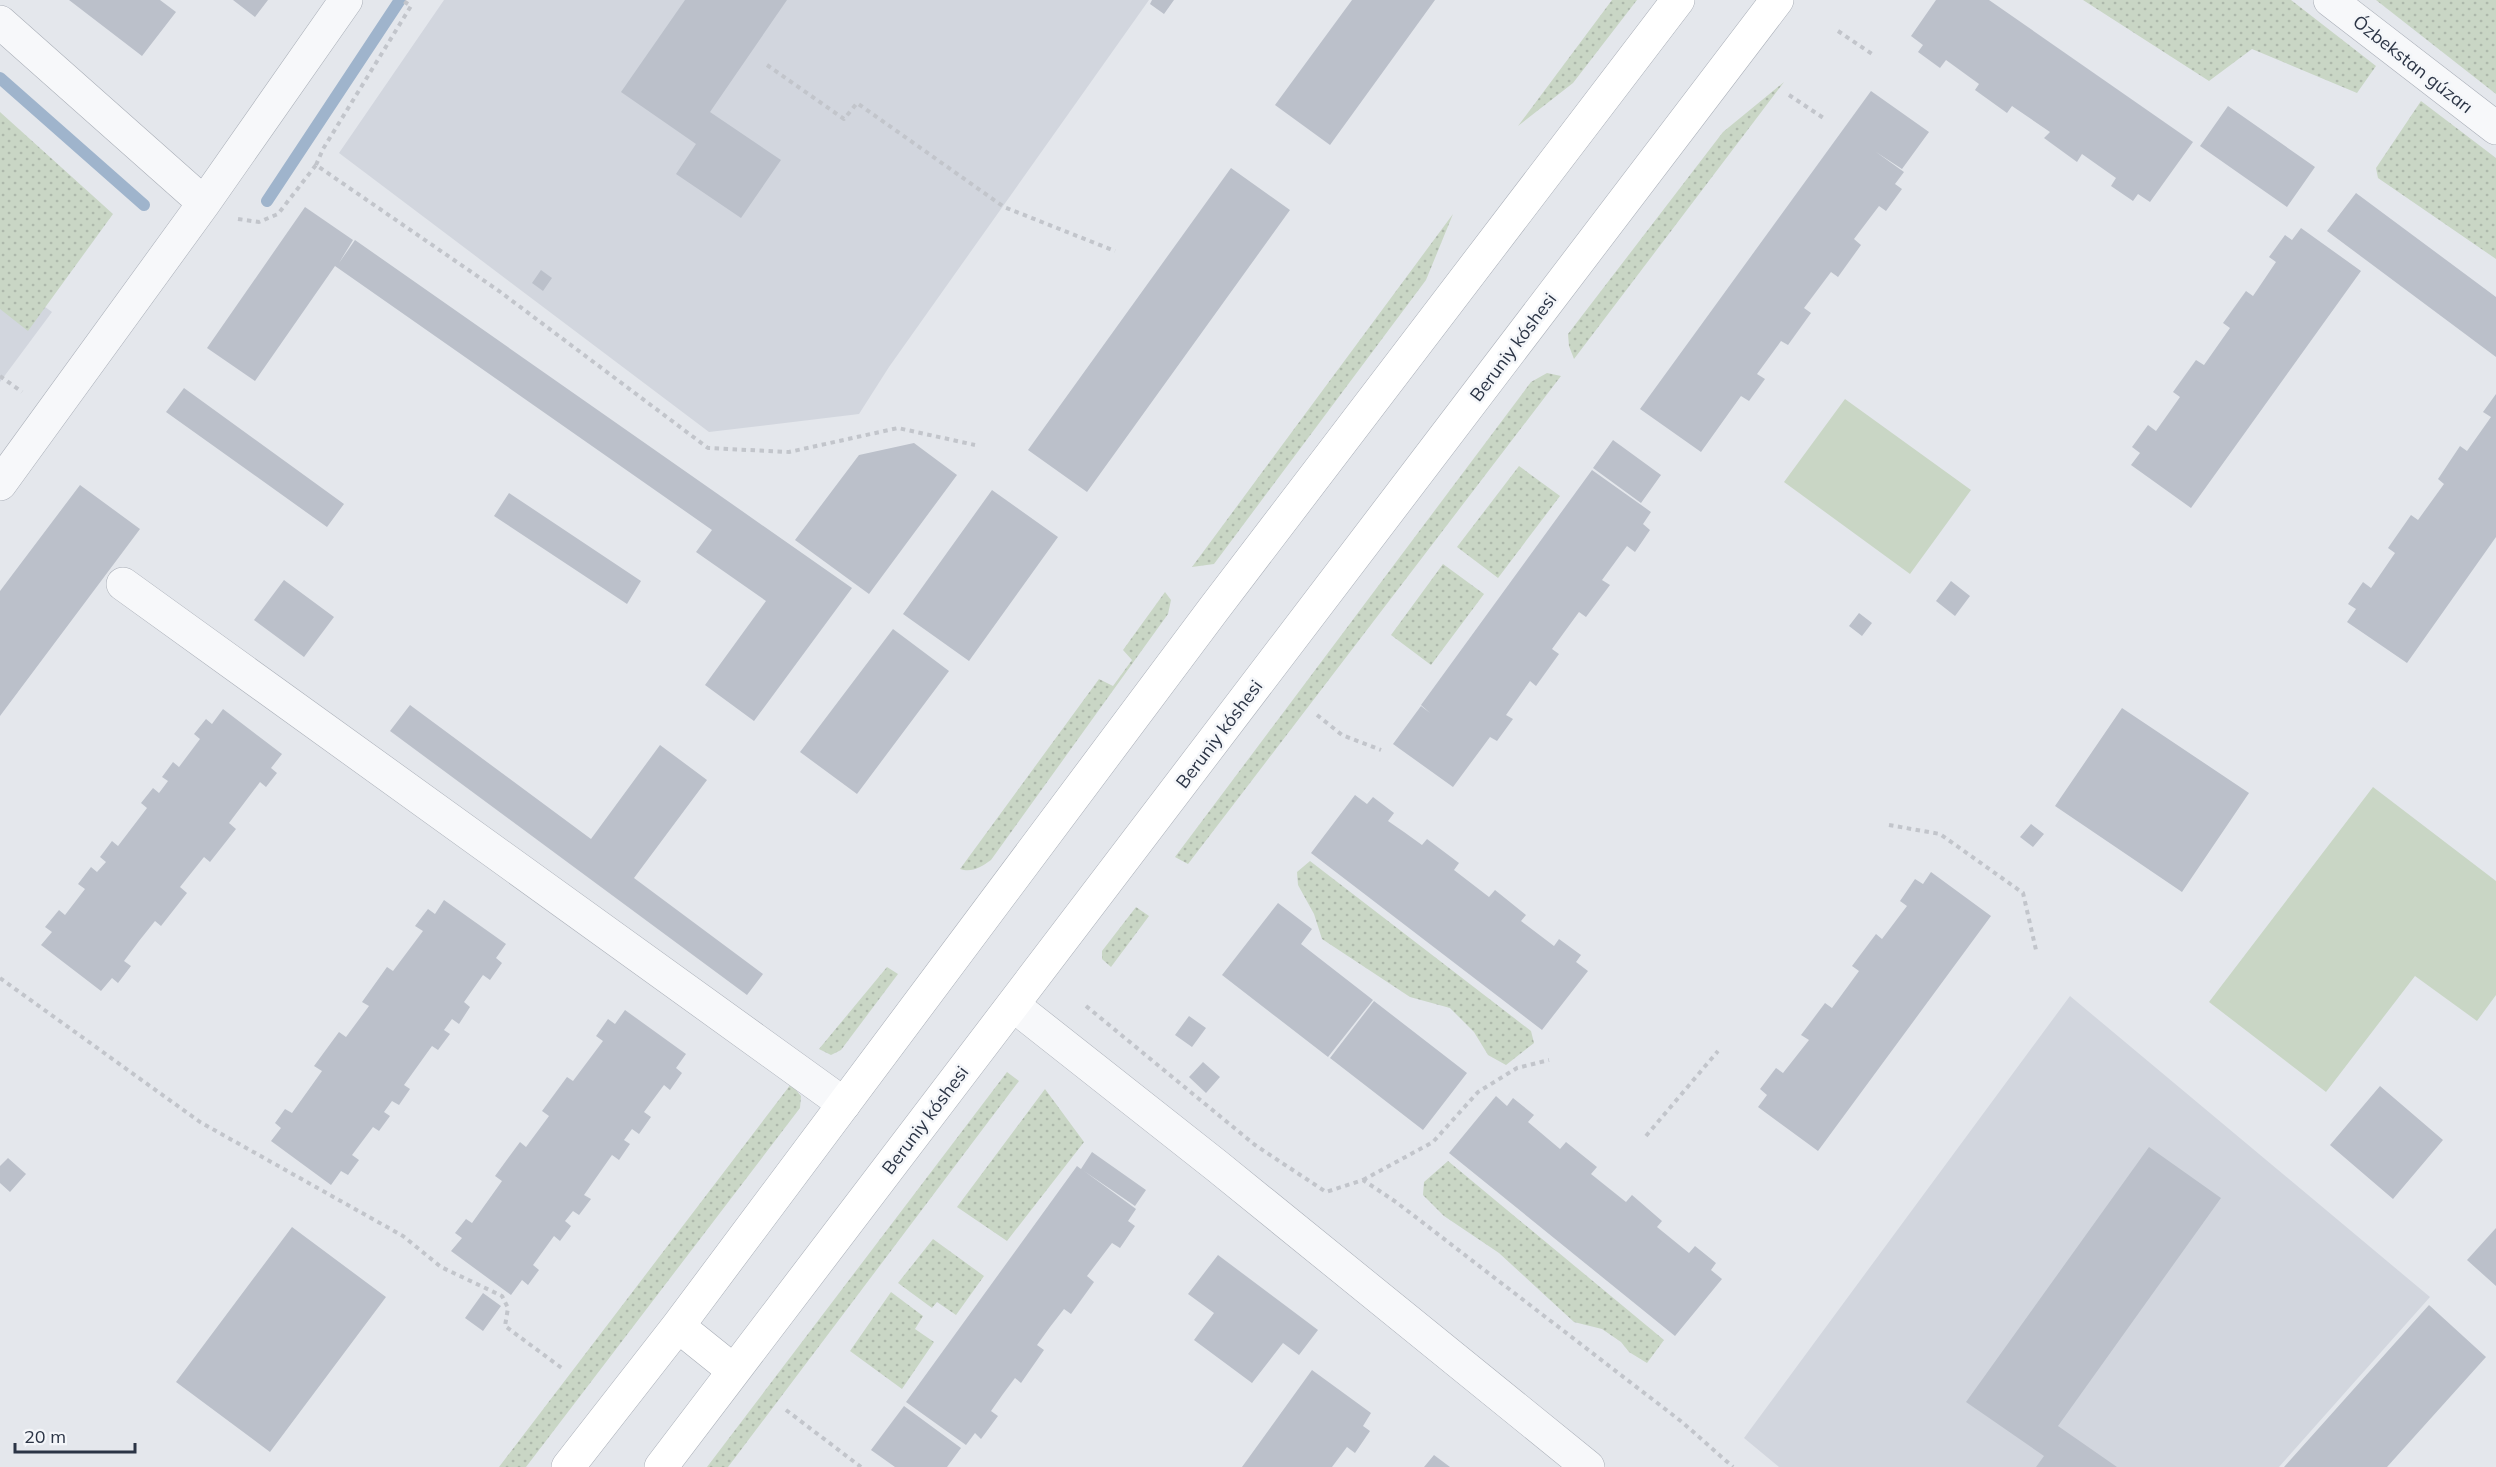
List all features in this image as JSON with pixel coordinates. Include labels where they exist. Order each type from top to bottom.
[{"type":"main road","points":[[568,1467],[678,1326],[1248,564],[1678,0]]},
{"type":"main road","name":"Beruniy kóshesi","points":[[661,1467],[1777,0]]},
{"type":"main road","points":[[678,1326],[734,1371]]},
{"type":"street","points":[[0,484],[204,203],[346,0]]},
{"type":"street","name":"Ózbekstan gúzarı","points":[[2330,0],[2496,128]]},
{"type":"street","points":[[0,22],[204,203]]},
{"type":"street","points":[[123,584],[844,1104]]},
{"type":"street","points":[[1013,1005],[1218,1166],[1588,1467]]},
{"type":"path","points":[[204,203],[238,219],[260,222],[278,214],[316,165],[323,149],[411,6],[402,0]]},
{"type":"path","points":[[1839,31],[1872,54]]},
{"type":"path","points":[[767,64],[844,120],[857,103],[1004,207],[1115,251]]},
{"type":"path","points":[[1789,96],[1825,120]]},
{"type":"path","points":[[316,165],[499,291],[708,448],[789,452],[898,428],[975,445]]},
{"type":"path","points":[[1317,715],[1342,735],[1381,750]]},
{"type":"path","points":[[1889,825],[1940,834],[2023,893],[2036,950]]},
{"type":"path","points":[[0,978],[200,1122],[403,1236],[441,1267],[502,1296],[508,1308],[505,1326],[563,1369]]},
{"type":"path","points":[[1086,1006],[1255,1145],[1326,1192],[1363,1180],[1433,1142],[1478,1092],[1517,1068],[1549,1060]]},
{"type":"path","points":[[1646,1136],[1718,1051]]},
{"type":"path","points":[[1363,1180],[1396,1202],[1673,1415],[1733,1467]]},
{"type":"path","points":[[786,1410],[861,1467]]},
{"type":"shaded area","points":[[444,0],[1149,0],[889,367],[859,414],[709,432],[339,153]]},
{"type":"shaded area","points":[[0,274],[52,312],[0,382]]},
{"type":"shaded area","points":[[2070,996],[2430,1297],[2279,1467],[1779,1467],[1744,1438]]},
{"type":"green space","points":[[1612,0],[1637,0],[1573,83],[1518,126]]},
{"type":"green space","points":[[2083,0],[2291,0],[2376,66],[2357,93],[2252,49],[2209,81]]},
{"type":"green space","points":[[2376,0],[2496,0],[2496,94]]},
{"type":"green space","points":[[1784,82],[1574,359],[1569,346],[1568,334],[1723,132]]},
{"type":"green space","points":[[2421,101],[2496,158],[2496,259],[2378,178],[2376,168]]},
{"type":"green space","points":[[0,112],[113,214],[28,331],[0,309]]},
{"type":"green space","points":[[1453,214],[1426,280],[1214,564],[1192,567]]},
{"type":"green space","points":[[1547,373],[1561,376],[1188,864],[1175,857],[1531,382]]},
{"type":"green space","points":[[1845,399],[1971,490],[1910,574],[1784,482]]},
{"type":"green space","points":[[1519,466],[1560,496],[1498,578],[1457,547]]},
{"type":"green space","points":[[1443,564],[1484,594],[1431,665],[1391,635]]},
{"type":"green space","points":[[1165,592],[1171,600],[1168,614],[991,860],[972,870],[960,869],[1099,679],[1113,686],[1132,660],[1123,650]]},
{"type":"green space","points":[[2373,787],[2496,881],[2496,995],[2477,1021],[2415,976],[2326,1092],[2209,1002]]},
{"type":"green space","points":[[1310,861],[1531,1031],[1534,1043],[1506,1065],[1488,1055],[1474,1032],[1450,1008],[1410,997],[1322,939],[1314,914],[1298,885],[1297,872]]},
{"type":"green space","points":[[1136,907],[1149,916],[1111,967],[1102,959],[1102,951]]},
{"type":"green space","points":[[887,967],[898,974],[841,1050],[831,1055],[819,1049]]},
{"type":"green space","points":[[1007,1072],[1019,1081],[728,1467],[707,1467]]},
{"type":"green space","points":[[791,1084],[801,1096],[800,1108],[526,1467],[499,1467]]},
{"type":"green space","points":[[1045,1089],[1084,1142],[1007,1241],[957,1207]]},
{"type":"green space","points":[[1448,1161],[1664,1340],[1647,1363],[1629,1352],[1621,1342],[1602,1329],[1574,1322],[1499,1253],[1444,1216],[1423,1195],[1424,1182]]},
{"type":"green space","points":[[933,1239],[984,1276],[956,1315],[937,1302],[932,1308],[898,1283]]},
{"type":"green space","points":[[891,1292],[923,1316],[915,1329],[934,1342],[902,1389],[850,1351]]},
{"type":"building","points":[[69,0],[160,0],[176,12],[142,56]]},
{"type":"building","points":[[233,0],[268,0],[255,17]]},
{"type":"building","points":[[685,0],[787,0],[710,112],[781,160],[741,218],[676,174],[696,144],[621,92]]},
{"type":"building","points":[[1152,0],[1174,0],[1164,14],[1150,4]]},
{"type":"building","points":[[1352,0],[1435,0],[1330,145],[1275,105]]},
{"type":"building","points":[[1936,0],[1989,0],[2193,142],[2150,202],[2138,194],[2133,201],[2111,186],[2116,178],[2082,154],[2077,162],[2044,138],[2050,132],[2012,106],[2007,113],[1975,90],[1979,84],[1946,60],[1940,68],[1918,52],[1923,45],[1911,36]]},
{"type":"building","points":[[1871,91],[1929,132],[1902,169],[1876,152],[1904,172],[1895,184],[1902,189],[1886,211],[1879,206],[1854,239],[1861,245],[1838,277],[1831,272],[1804,308],[1811,313],[1788,345],[1781,341],[1757,374],[1765,379],[1749,401],[1741,396],[1701,452],[1640,409]]},
{"type":"building","points":[[2228,106],[2315,167],[2287,207],[2200,146]]},
{"type":"building","points":[[1231,168],[1290,210],[1087,492],[1028,450]]},
{"type":"building","points":[[2356,193],[2496,297],[2496,357],[2327,231]]},
{"type":"building","points":[[305,207],[353,240],[339,263],[355,240],[852,588],[754,721],[705,685],[766,601],[696,552],[712,530],[335,266],[255,381],[207,348]]},
{"type":"building","points":[[2301,228],[2361,271],[2191,508],[2131,465],[2140,453],[2132,447],[2148,425],[2156,431],[2180,397],[2173,392],[2196,360],[2204,365],[2230,328],[2223,323],[2246,291],[2253,296],[2276,262],[2269,257],[2285,235],[2292,240]]},
{"type":"building","points":[[541,270],[552,278],[543,291],[532,283]]},
{"type":"building","points":[[184,388],[344,504],[327,527],[166,412]]},
{"type":"building","points":[[2496,394],[2496,537],[2407,663],[2347,622],[2356,609],[2348,604],[2363,582],[2371,588],[2395,553],[2388,548],[2411,515],[2418,520],[2444,484],[2438,479],[2460,446],[2467,451],[2491,417],[2483,412]]},
{"type":"building","points":[[1613,440],[1661,475],[1641,503],[1593,468]]},
{"type":"building","points":[[914,443],[957,475],[869,594],[795,540],[859,455]]},
{"type":"building","points":[[1592,470],[1651,512],[1643,524],[1650,530],[1635,552],[1627,546],[1602,580],[1610,585],[1586,617],[1579,612],[1552,649],[1559,654],[1536,686],[1530,681],[1506,715],[1513,719],[1497,741],[1490,737],[1453,787],[1393,744],[1421,706],[1430,713],[1421,705]]},
{"type":"building","points":[[80,485],[140,529],[0,716],[0,591]]},
{"type":"building","points":[[992,490],[1058,537],[969,661],[903,614]]},
{"type":"building","points":[[509,493],[641,581],[627,604],[494,516]]},
{"type":"building","points":[[284,580],[334,617],[304,657],[254,620]]},
{"type":"building","points":[[1951,581],[1970,596],[1955,616],[1936,601]]},
{"type":"building","points":[[1859,613],[1872,623],[1862,636],[1849,626]]},
{"type":"building","points":[[893,629],[949,671],[857,794],[800,752]]},
{"type":"building","points":[[410,705],[591,839],[660,745],[707,780],[634,878],[763,974],[747,995],[390,731]]},
{"type":"building","points":[[2122,708],[2249,793],[2182,892],[2055,806]]},
{"type":"building","points":[[223,709],[282,754],[271,768],[277,773],[266,787],[260,782],[229,823],[236,829],[210,862],[204,857],[180,887],[187,893],[161,926],[155,921],[139,941],[124,961],[131,966],[118,983],[112,978],[101,991],[41,945],[52,932],[45,927],[59,910],[65,915],[85,889],[78,884],[91,867],[97,872],[106,862],[100,857],[112,841],[118,846],[147,808],[141,803],[153,788],[159,793],[168,781],[162,777],[173,762],[179,767],[200,739],[194,734],[206,719],[212,724]]},
{"type":"building","points":[[1355,795],[1367,804],[1373,797],[1394,813],[1388,821],[1422,845],[1427,839],[1459,863],[1454,870],[1489,897],[1495,890],[1526,915],[1521,921],[1554,946],[1559,939],[1581,955],[1576,962],[1588,971],[1542,1030],[1311,853]]},
{"type":"building","points":[[2031,824],[2044,834],[2033,847],[2020,837]]},
{"type":"building","points":[[1931,872],[1991,916],[1818,1151],[1758,1107],[1767,1095],[1760,1089],[1776,1068],[1783,1073],[1809,1040],[1801,1035],[1825,1003],[1832,1008],[1859,971],[1852,966],[1876,934],[1882,939],[1907,906],[1900,901],[1915,879],[1923,884]]},
{"type":"building","points":[[444,900],[506,944],[496,958],[502,963],[490,980],[483,975],[464,1002],[470,1007],[459,1024],[452,1019],[444,1030],[450,1034],[438,1050],[432,1046],[404,1085],[410,1089],[399,1105],[392,1101],[384,1112],[390,1116],[379,1131],[373,1127],[352,1155],[359,1160],[348,1175],[341,1171],[331,1185],[271,1141],[281,1128],[275,1123],[285,1109],[292,1113],[322,1071],[314,1066],[339,1032],[346,1037],[369,1006],[362,1002],[387,967],[393,971],[423,931],[415,926],[428,909],[435,914]]},
{"type":"building","points":[[1278,903],[1312,929],[1301,944],[1373,1000],[1328,1057],[1222,975]]},
{"type":"building","points":[[1374,1001],[1467,1073],[1423,1130],[1330,1058]]},
{"type":"building","points":[[625,1010],[686,1054],[676,1068],[682,1073],[670,1090],[664,1085],[644,1112],[651,1117],[639,1134],[632,1129],[624,1140],[630,1144],[619,1160],[612,1155],[584,1195],[591,1199],[579,1215],[573,1211],[565,1221],[571,1226],[560,1241],[554,1236],[533,1265],[539,1270],[528,1285],[522,1280],[511,1295],[451,1251],[462,1238],[455,1233],[466,1219],[472,1223],[502,1181],[495,1176],[520,1142],[526,1147],[549,1116],[542,1111],[567,1077],[573,1081],[603,1041],[596,1036],[608,1019],[615,1024]]},
{"type":"building","points":[[1189,1016],[1206,1028],[1192,1047],[1175,1035]]},
{"type":"building","points":[[1203,1062],[1220,1077],[1206,1093],[1189,1077]]},
{"type":"building","points":[[2380,1086],[2443,1140],[2393,1199],[2330,1145]]},
{"type":"building","points":[[1496,1096],[1507,1106],[1513,1098],[1534,1115],[1528,1122],[1560,1149],[1566,1142],[1597,1167],[1591,1174],[1626,1202],[1632,1195],[1662,1221],[1657,1227],[1689,1253],[1695,1246],[1716,1263],[1711,1270],[1722,1279],[1675,1336],[1449,1153]]},
{"type":"building","points":[[2149,1147],[2221,1198],[2058,1426],[2117,1467],[2036,1467],[2044,1456],[1966,1402]]},
{"type":"building","points":[[1092,1152],[1146,1190],[1135,1206],[1084,1171],[1136,1209],[1128,1221],[1135,1226],[1120,1248],[1112,1243],[1087,1276],[1094,1282],[1071,1314],[1064,1309],[1050,1327],[1037,1345],[1044,1350],[1021,1383],[1015,1378],[1003,1394],[991,1411],[998,1416],[981,1439],[975,1433],[966,1445],[906,1402],[1077,1166],[1081,1169]]},
{"type":"building","points":[[8,1158],[26,1174],[10,1192],[0,1183],[0,1166]]},
{"type":"building","points":[[292,1227],[386,1297],[270,1452],[176,1382]]},
{"type":"building","points":[[2496,1228],[2496,1286],[2467,1260]]},
{"type":"building","points":[[1218,1255],[1318,1330],[1299,1355],[1283,1343],[1252,1383],[1194,1340],[1214,1313],[1188,1294]]},
{"type":"building","points":[[483,1293],[501,1306],[483,1331],[465,1318]]},
{"type":"building","points":[[2429,1305],[2486,1357],[2387,1467],[2284,1467]]},
{"type":"building","points":[[1312,1370],[1371,1413],[1363,1426],[1370,1431],[1355,1453],[1347,1447],[1332,1467],[1242,1467]]},
{"type":"building","points":[[904,1406],[961,1448],[947,1467],[895,1467],[871,1450]]},
{"type":"building","points":[[1434,1455],[1450,1467],[1424,1467]]},
{"type":"waterway","points":[[267,201],[400,0]]},
{"type":"waterway","points":[[0,78],[144,205]]}]
